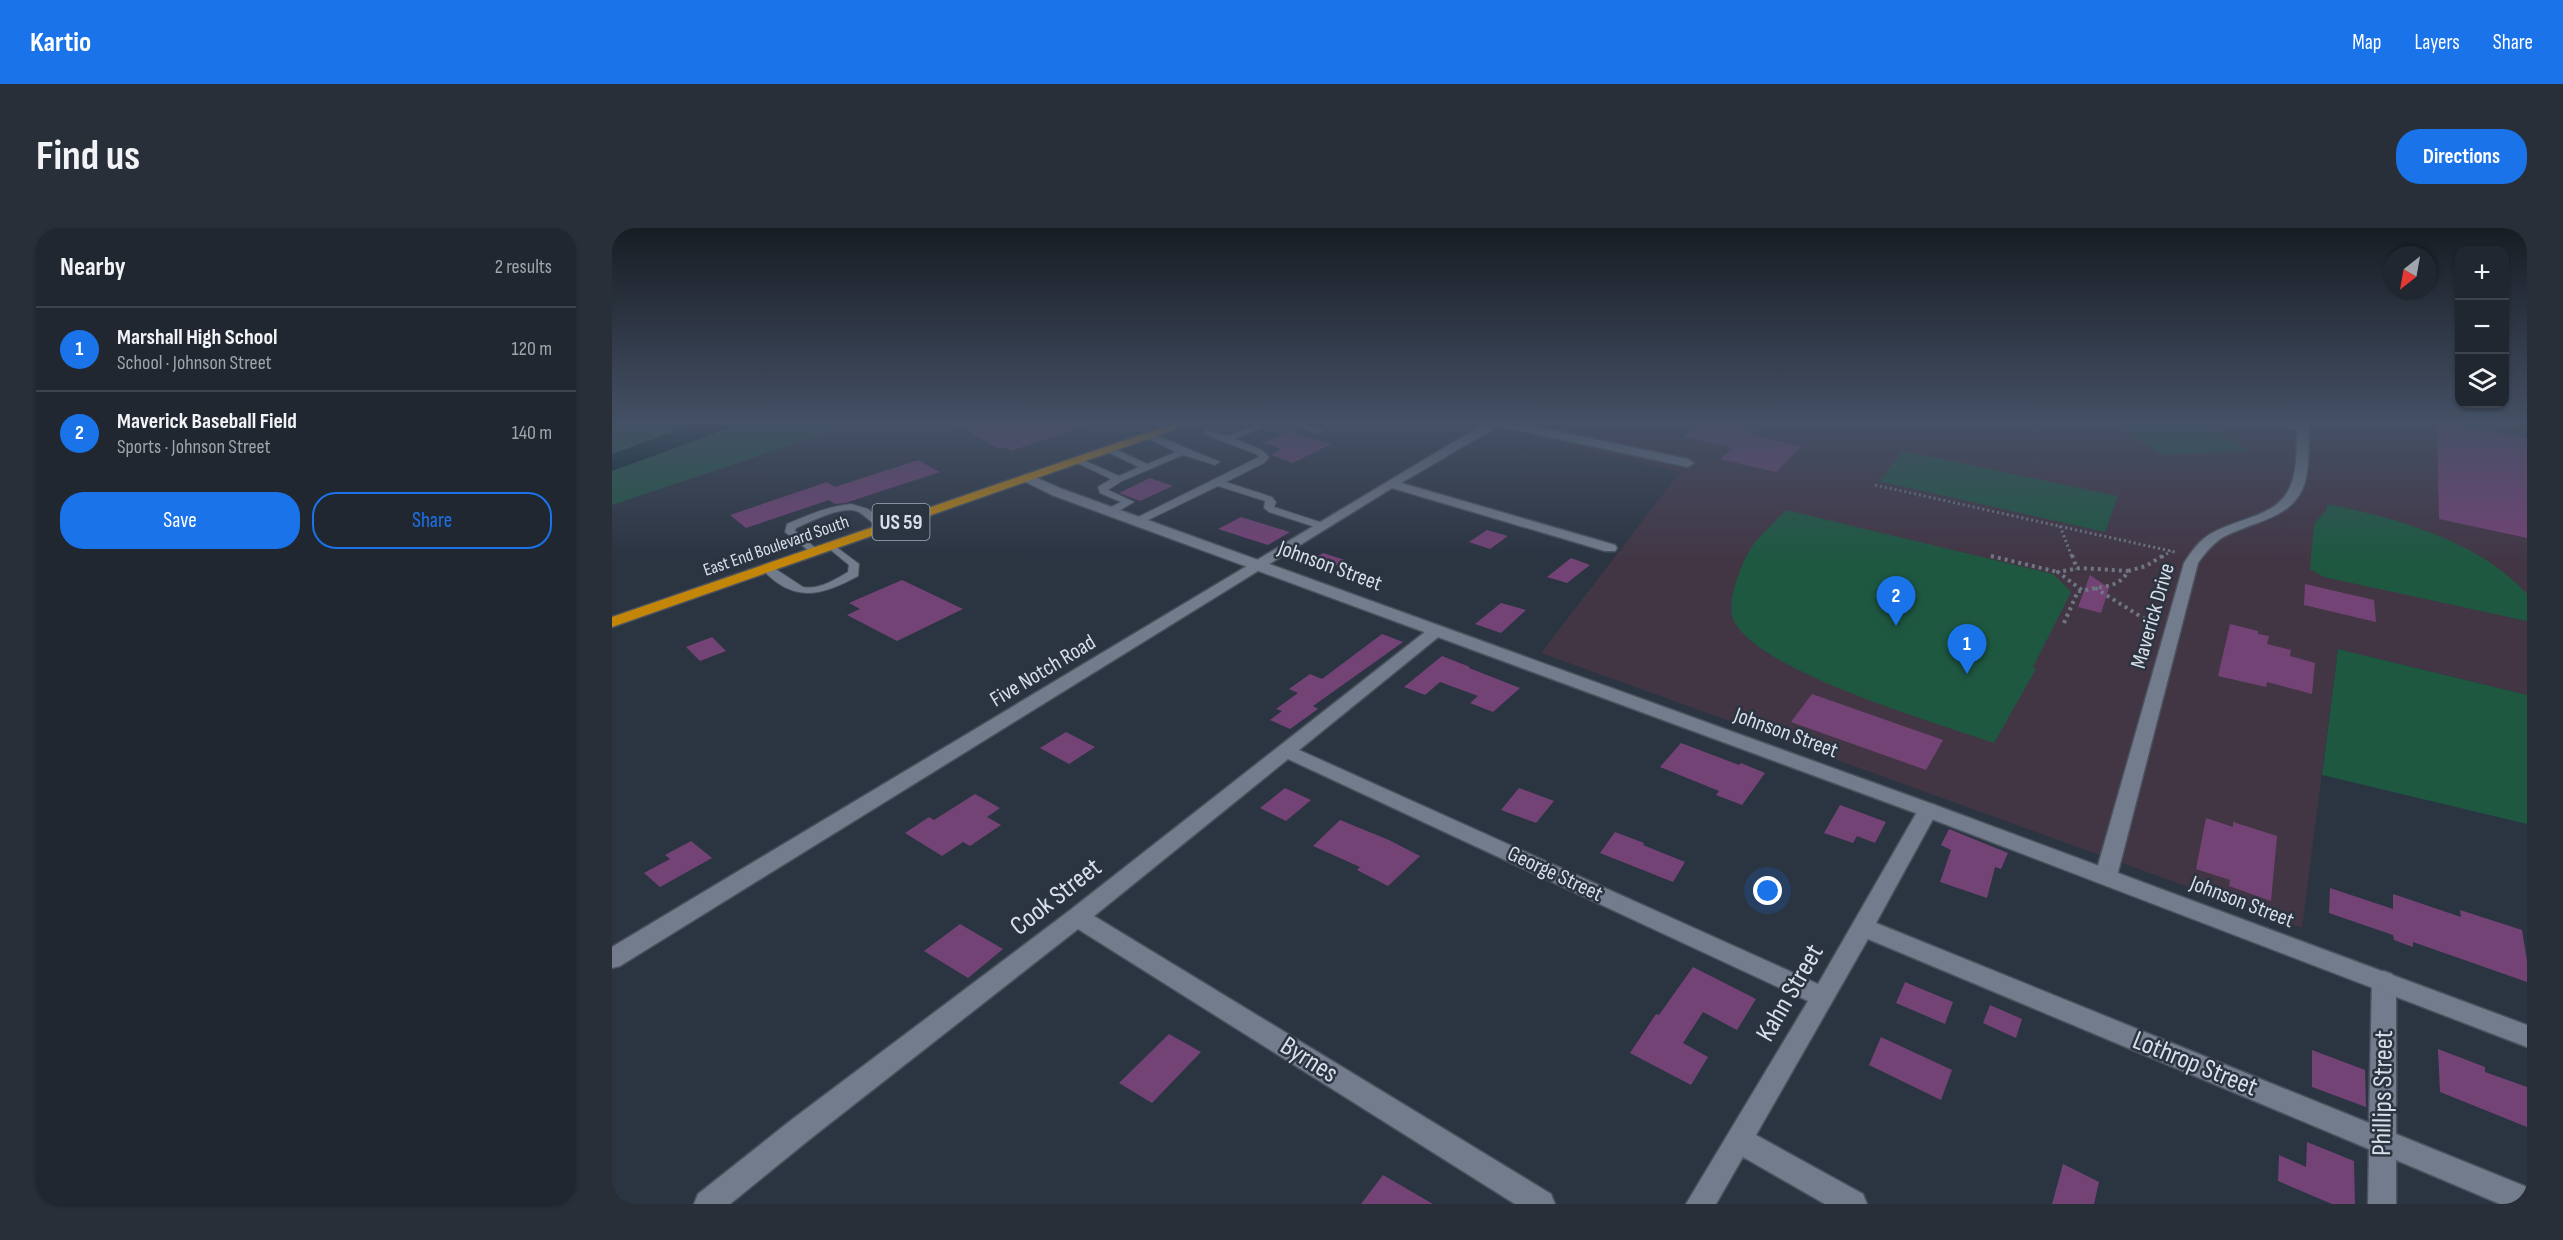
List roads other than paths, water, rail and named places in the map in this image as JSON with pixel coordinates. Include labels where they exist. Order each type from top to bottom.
[{"type":"highway","name":"East End Boulevard South","points":[[612,622],[1059,468]]},
{"type":"street","name":"Five Notch Road","points":[[612,958],[785,850],[1113,656],[1419,468]]},
{"type":"street","name":"Maverick Drive","points":[[2106,876],[2191,563],[2200,548],[2215,535],[2273,512],[2292,497],[2299,479],[2300,468]]},
{"type":"street","name":"Johnson Street","points":[[1028,478],[1057,492],[1111,512],[2106,876],[2527,1036]]},
{"type":"street","points":[[1391,484],[1610,548]]},
{"type":"street","name":"Cook Street","points":[[708,1204],[1077,917],[1436,631]]},
{"type":"street","name":"George Street","points":[[1286,751],[1823,997]]},
{"type":"street","name":"Kahn Street","points":[[1700,1204],[1823,997],[1928,810]]},
{"type":"street","name":"Byrnes","points":[[1077,917],[1541,1204]]},
{"type":"street","name":"Lothrop Street","points":[[1863,927],[2527,1202]]},
{"type":"street","name":"Phillips Street","points":[[2382,1204],[2384,981]]},
{"type":"street","points":[[1739,1140],[1853,1204]]},
{"type":"lane","points":[[1093,468],[1119,479]]},
{"type":"lane","points":[[1111,512],[1129,502],[1103,491],[1103,487],[1146,468]]},
{"type":"lane","points":[[1138,521],[1245,468]]},
{"type":"lane","points":[[1217,482],[1269,499],[1271,502],[1269,508],[1322,526]]},
{"type":"lane","points":[[814,552],[790,532],[791,526],[813,516],[850,507],[859,508],[885,528]]},
{"type":"lane","points":[[767,568],[788,586],[805,593],[835,584],[854,574],[854,564],[831,546]]},
{"type":"place","name":"Maverick Baseball Field","points":[[1896,626]]},
{"type":"place","name":"Marshall High School","points":[[1967,674]]}]
